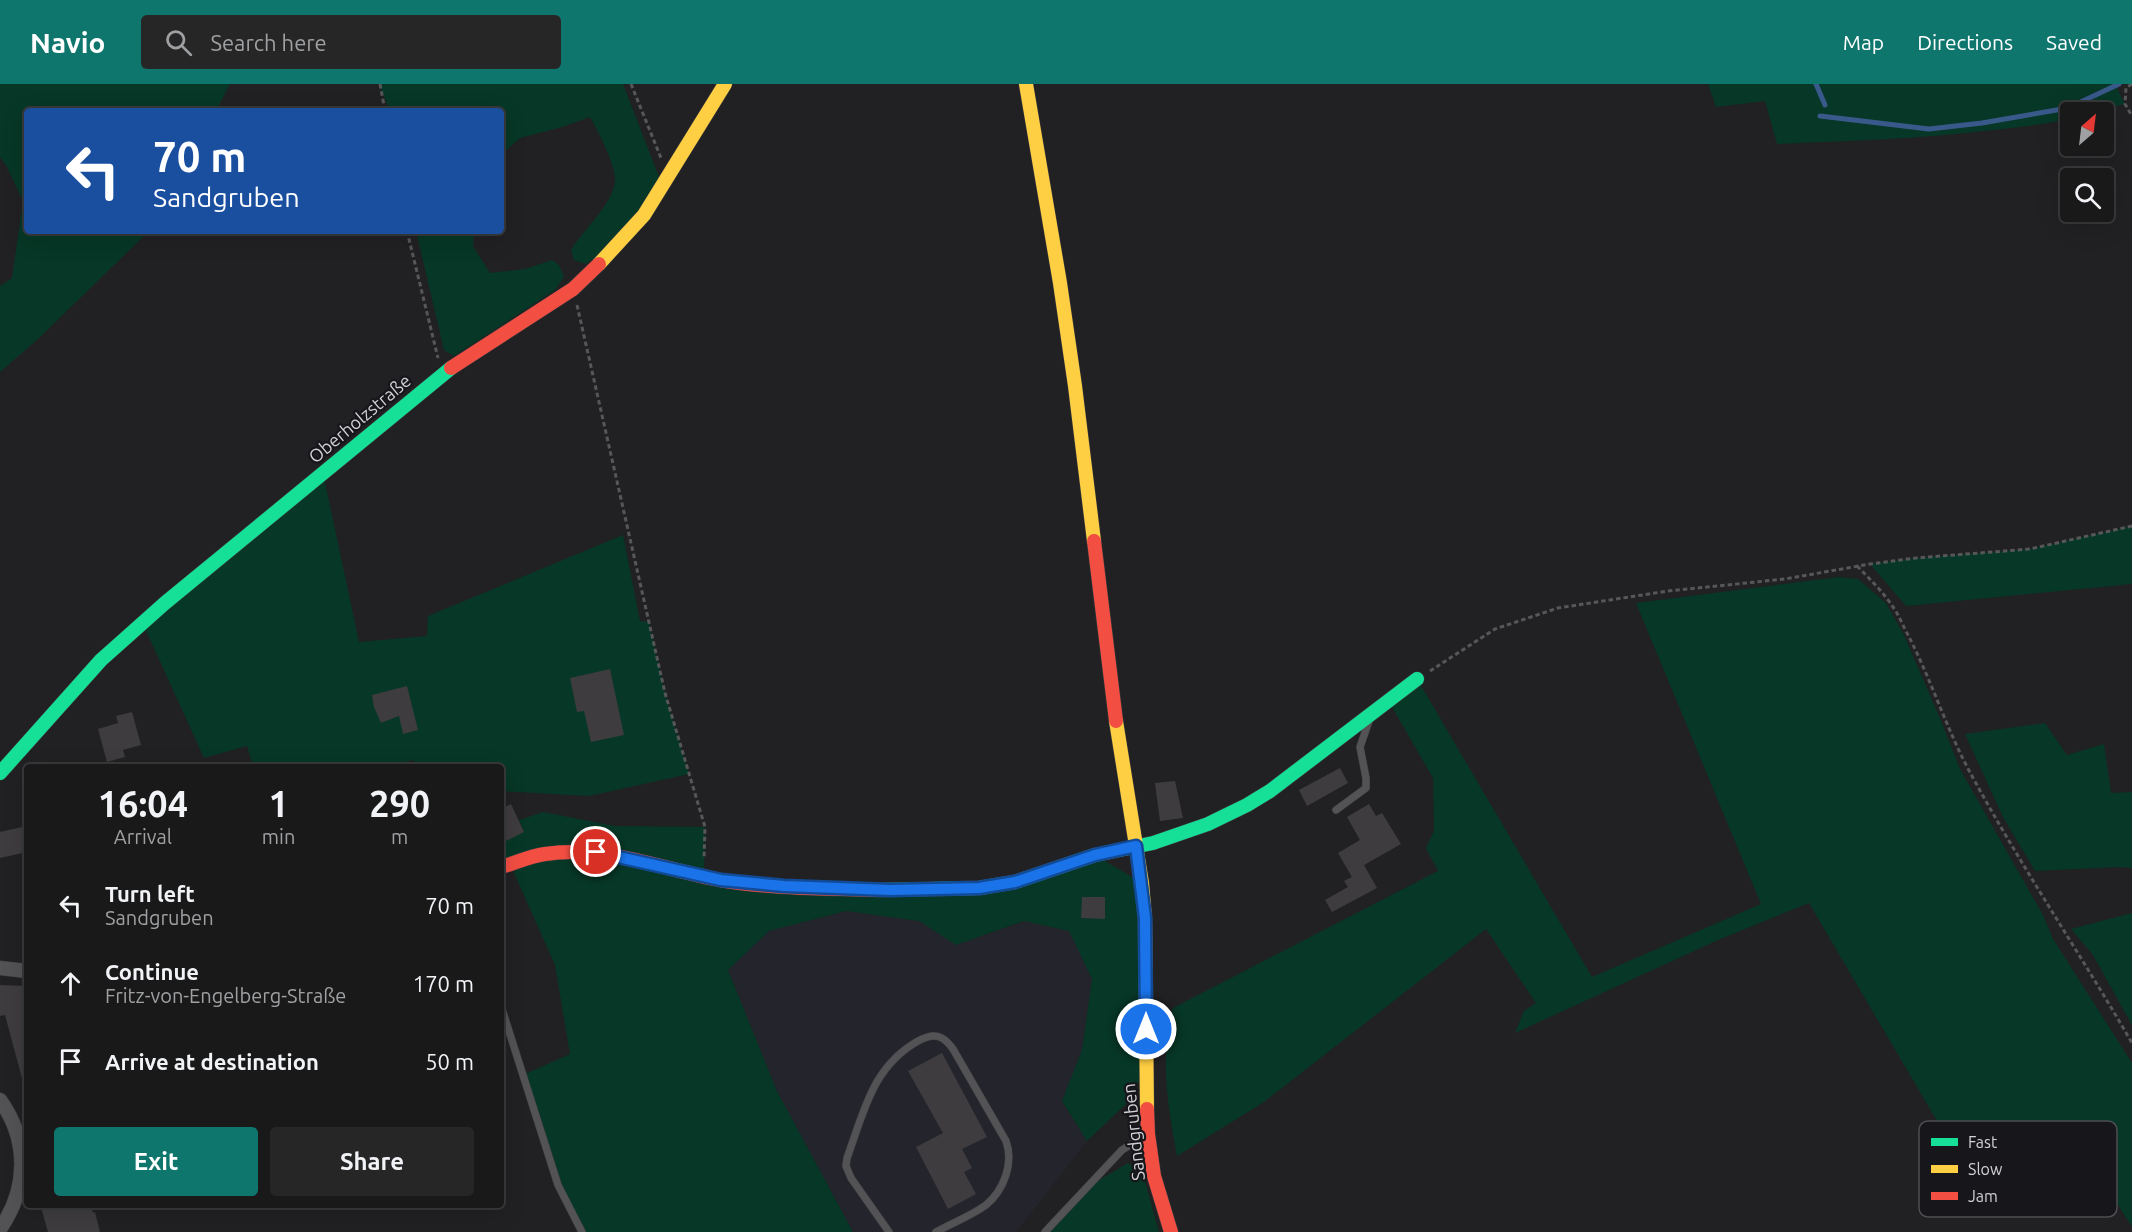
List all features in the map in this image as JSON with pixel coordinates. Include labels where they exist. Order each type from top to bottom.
[{"type":"street","name":"Oberholzstraße","points":[[0,773],[101,660],[165,603],[442,374],[573,289],[613,251],[644,215],[725,84]]},
{"type":"street","name":"Sandgruben","points":[[1026,84],[1065,317],[1113,705],[1136,846],[1145,918],[1148,1134],[1155,1176],[1171,1232]]},
{"type":"street","points":[[504,866],[543,854],[578,851],[620,856],[721,880],[784,886],[891,890],[979,888],[1015,882],[1095,855],[1153,843],[1208,824],[1247,805],[1270,791],[1417,680]]},
{"type":"street","points":[[0,968],[24,971]]},
{"type":"street","points":[[0,1100],[20,1140],[22,1178],[16,1200],[0,1229]]},
{"type":"lane","points":[[1336,810],[1366,788],[1360,747],[1370,716]]},
{"type":"lane","points":[[504,1015],[558,1185],[582,1232]]},
{"type":"lane","points":[[889,1232],[850,1178],[846,1166],[847,1158],[874,1086],[886,1066],[919,1041],[936,1035],[946,1040],[953,1049],[1006,1141],[1010,1154],[1005,1177],[991,1200],[981,1208],[936,1232]]},
{"type":"lane","points":[[1046,1232],[1122,1150],[1148,1134]]},
{"type":"path","points":[[380,84],[384,108]]},
{"type":"path","points":[[631,84],[668,176]]},
{"type":"path","points":[[2132,84],[2126,88],[2125,104],[2132,116]]},
{"type":"path","points":[[408,234],[442,374]]},
{"type":"path","points":[[573,289],[665,693],[705,826],[704,876]]},
{"type":"path","points":[[1417,680],[1495,629],[1558,608],[1668,591],[1785,579],[1916,558],[2030,549],[2132,526]]},
{"type":"path","points":[[1857,566],[1894,608],[1924,666],[1955,744],[1973,778],[2029,876],[2092,974],[2132,1043]]},
{"type":"shaded area","points":[[846,911],[919,921],[956,945],[1025,921],[1070,931],[1092,979],[1082,1050],[1062,1101],[1087,1141],[1016,1232],[853,1232],[777,1091],[728,970],[769,931]]},
{"type":"green space","points":[[0,84],[230,84],[218,108],[24,108],[24,234],[146,234],[38,339],[0,372],[0,286],[12,278],[23,201],[0,157]]},
{"type":"green space","points":[[379,84],[623,84],[659,177],[639,210],[606,250],[586,264],[574,260],[571,250],[608,200],[615,183],[610,159],[590,117],[520,138],[504,152],[504,108],[389,108]]},
{"type":"green space","points":[[1708,84],[2115,84],[2125,104],[2114,107],[2114,102],[2060,102],[2060,120],[2022,127],[1912,138],[1777,144],[1765,101],[1716,107]]},
{"type":"green space","points":[[417,234],[474,234],[473,246],[490,273],[525,269],[552,260],[559,265],[564,277],[555,290],[454,356],[444,350]]},
{"type":"green space","points":[[323,473],[359,642],[427,636],[428,616],[623,535],[640,621],[649,622],[665,693],[689,774],[589,796],[504,791],[504,764],[416,764],[413,760],[398,764],[252,764],[247,746],[204,758],[143,624]]},
{"type":"green space","points":[[2132,526],[2132,584],[1906,606],[1870,564],[2030,549]]},
{"type":"green space","points":[[1839,577],[1858,579],[1886,603],[1904,635],[1960,769],[2043,915],[2053,939],[2132,1063],[2132,1227],[2117,1203],[2117,1121],[1937,1121],[1809,903],[1718,940],[1515,1033],[1524,1011],[1536,1003],[1486,929],[1264,1102],[1177,1156],[1166,1082],[1166,1044],[1173,1008],[1438,871],[1426,848],[1434,831],[1433,778],[1392,707],[1420,684],[1592,977],[1761,904],[1636,603]]},
{"type":"green space","points":[[2045,723],[2067,755],[2104,744],[2111,793],[2132,792],[2132,868],[2035,871],[2003,817],[1965,734]]},
{"type":"green space","points":[[543,812],[615,826],[705,827],[704,876],[979,888],[1095,855],[1142,883],[1146,1069],[1126,1104],[1087,1141],[1062,1101],[1082,1050],[1092,979],[1069,931],[1024,921],[956,945],[919,921],[846,911],[769,931],[728,970],[777,1091],[853,1232],[582,1232],[558,1185],[523,1075],[570,1054],[555,965],[510,864],[504,866],[504,840],[524,832],[519,820]]},
{"type":"green space","points":[[2132,913],[2132,1025],[2093,955],[2071,929]]},
{"type":"green space","points":[[1128,1163],[1143,1174],[1159,1232],[1048,1232],[1089,1186]]},
{"type":"building","points":[[610,669],[624,735],[591,742],[584,711],[577,712],[570,678]]},
{"type":"building","points":[[407,686],[418,730],[403,734],[399,716],[381,723],[372,695]]},
{"type":"building","points":[[132,712],[141,745],[123,750],[125,757],[107,762],[98,729],[118,723],[116,716]]},
{"type":"building","points":[[1340,768],[1348,783],[1307,806],[1299,790]]},
{"type":"building","points":[[1175,781],[1183,818],[1160,821],[1155,783]]},
{"type":"building","points":[[511,804],[524,832],[504,842],[504,808]]},
{"type":"building","points":[[1369,804],[1376,816],[1382,813],[1401,844],[1364,865],[1377,888],[1332,912],[1325,900],[1348,887],[1344,881],[1352,877],[1338,853],[1360,840],[1347,817]]},
{"type":"building","points":[[24,827],[24,853],[0,858],[0,832]]},
{"type":"building","points":[[1082,897],[1105,897],[1105,919],[1081,918]]},
{"type":"building","points":[[0,985],[24,986],[24,1082],[5,1015],[0,1016]]},
{"type":"building","points":[[942,1053],[987,1137],[962,1149],[972,1168],[964,1172],[976,1194],[948,1209],[916,1147],[943,1133],[908,1071]]},
{"type":"building","points":[[41,1208],[91,1208],[93,1213],[95,1212],[100,1232],[48,1232]]},
{"type":"waterway","points":[[1816,84],[1825,105]]},
{"type":"waterway","points":[[1820,116],[1929,129],[1982,123],[2068,108],[2119,84]]},
{"type":"traffic: fast","points":[[0,773],[101,660],[165,603],[451,368]]},
{"type":"traffic: fast","points":[[879,890],[979,888],[1015,882],[1095,855],[1153,843],[1208,824],[1270,791],[1417,679]]},
{"type":"traffic: slow","points":[[599,264],[644,215],[725,84]]},
{"type":"traffic: slow","points":[[1026,84],[1060,283],[1094,541]]},
{"type":"traffic: slow","points":[[1116,721],[1142,883],[1145,918],[1147,1109]]},
{"type":"traffic: jam","points":[[451,368],[573,289],[599,264]]},
{"type":"traffic: jam","points":[[1094,541],[1116,721]]},
{"type":"traffic: jam","points":[[504,866],[545,854],[590,853],[611,855],[740,883],[800,888],[879,890]]},
{"type":"traffic: jam","points":[[1147,1109],[1154,1176],[1171,1232]]},
{"type":"route","points":[[596,852],[721,880],[784,886],[891,890],[979,888],[1015,882],[1095,855],[1136,846],[1145,918],[1146,1029]]}]
